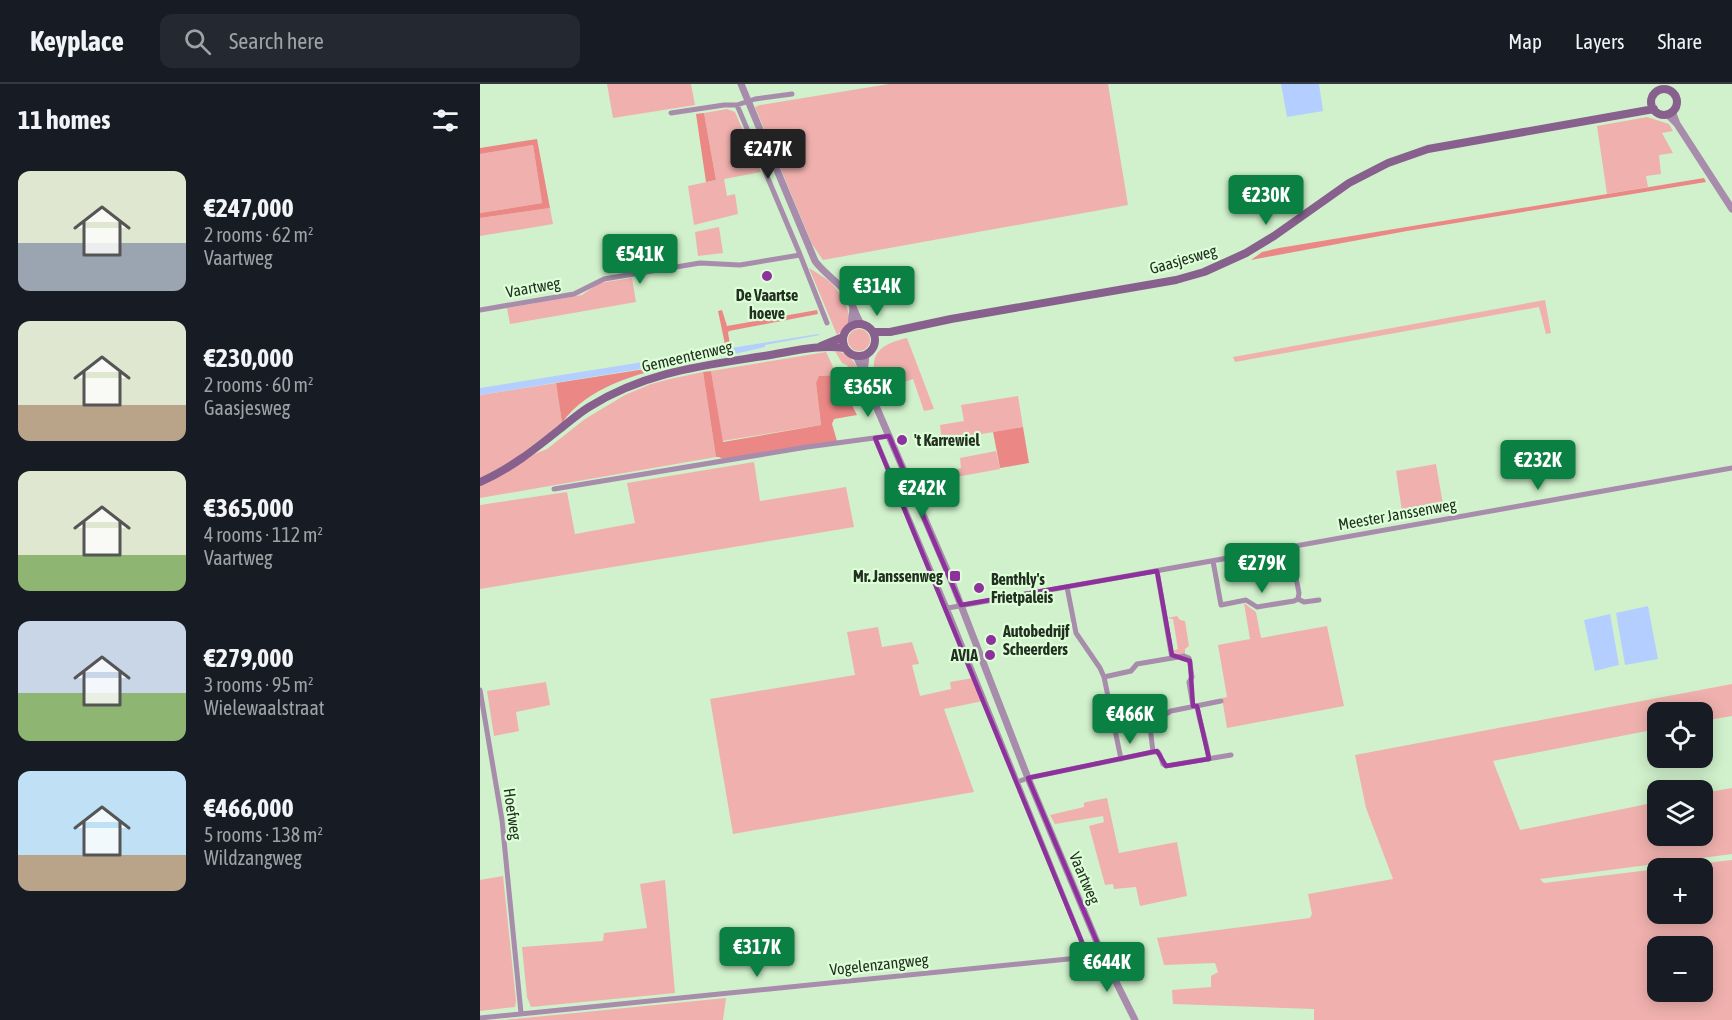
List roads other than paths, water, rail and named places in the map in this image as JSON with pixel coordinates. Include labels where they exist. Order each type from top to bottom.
[{"type":"main road","points":[[1659,87],[1676,96],[1677,106],[1670,113],[1659,113],[1653,106],[1653,96],[1659,87]]},
{"type":"main road","name":"Gaasjesweg","points":[[874,337],[951,319],[1176,280],[1204,272],[1246,254],[1349,183],[1388,162],[1428,149],[1635,112],[1653,106]]},
{"type":"main road","points":[[856,325],[868,326],[874,337],[872,349],[866,355],[856,356],[845,348],[843,337],[856,325]]},
{"type":"main road","name":"Gemeentenweg","points":[[821,347],[843,337]]},
{"type":"main road","name":"Gemeentenweg","points":[[480,482],[533,451],[587,408],[623,389],[661,374],[821,347],[845,348]]},
{"type":"street","points":[[741,84],[815,261],[849,297],[856,325]]},
{"type":"street","points":[[671,113],[737,105],[755,99],[792,94]]},
{"type":"street","points":[[737,105],[827,323]]},
{"type":"street","points":[[1670,113],[1732,208]]},
{"type":"street","name":"Vaartweg","points":[[480,310],[574,294],[604,279],[700,262],[740,265],[800,254],[809,248]]},
{"type":"street","name":"Vaartweg","points":[[864,373],[866,355]]},
{"type":"street","name":"Vaartweg","points":[[856,356],[961,605],[1028,778],[1102,954],[1135,1020]]},
{"type":"street","points":[[554,489],[807,447],[889,436]]},
{"type":"street","name":"Vaartweg","points":[[875,438],[948,608],[1088,957]]},
{"type":"street","name":"Meester Janssenweg","points":[[961,605],[1732,468]]},
{"type":"street","points":[[1290,547],[1299,593],[1298,599]]},
{"type":"street","points":[[1213,561],[1221,604],[1246,600],[1257,607],[1298,599],[1304,602],[1319,600]]},
{"type":"street","points":[[1156,571],[1172,658]]},
{"type":"street","points":[[1067,586],[1076,633],[1101,668],[1104,677],[1121,759]]},
{"type":"street","points":[[948,608],[961,605]]},
{"type":"street","points":[[1104,677],[1131,671],[1137,664],[1187,657],[1190,661],[1192,677],[1189,682],[1202,733],[1206,738],[1209,759]]},
{"type":"street","name":"Hoefweg","points":[[480,690],[502,820],[521,1013]]},
{"type":"street","points":[[1153,752],[1149,717],[1221,701]]},
{"type":"street","points":[[1017,782],[1153,752],[1158,752],[1163,765],[1166,766],[1231,755]]},
{"type":"street","name":"Vogelenzangweg","points":[[480,1018],[1102,954]]},
{"type":"water","points":[[1281,84],[1319,84],[1323,111],[1287,117]]},
{"type":"water","points":[[820,335],[765,345],[765,347],[739,353],[480,395],[480,388]]},
{"type":"water","points":[[1648,606],[1658,659],[1625,665],[1616,613]]},
{"type":"water","points":[[1610,614],[1619,665],[1595,671],[1584,620]]},
{"type":"place","name":"De Vaartse hoeve","points":[[767,276]]},
{"type":"place","name":"'t Karrewiel","points":[[902,440]]},
{"type":"place","name":"Mr. Janssenweg","points":[[955,576]]},
{"type":"place","name":"Benthly's Frietpaleis","points":[[979,588]]},
{"type":"place","name":"Autobedrijf Scheerders","points":[[991,640]]},
{"type":"place","name":"AVIA","points":[[990,655]]}]
